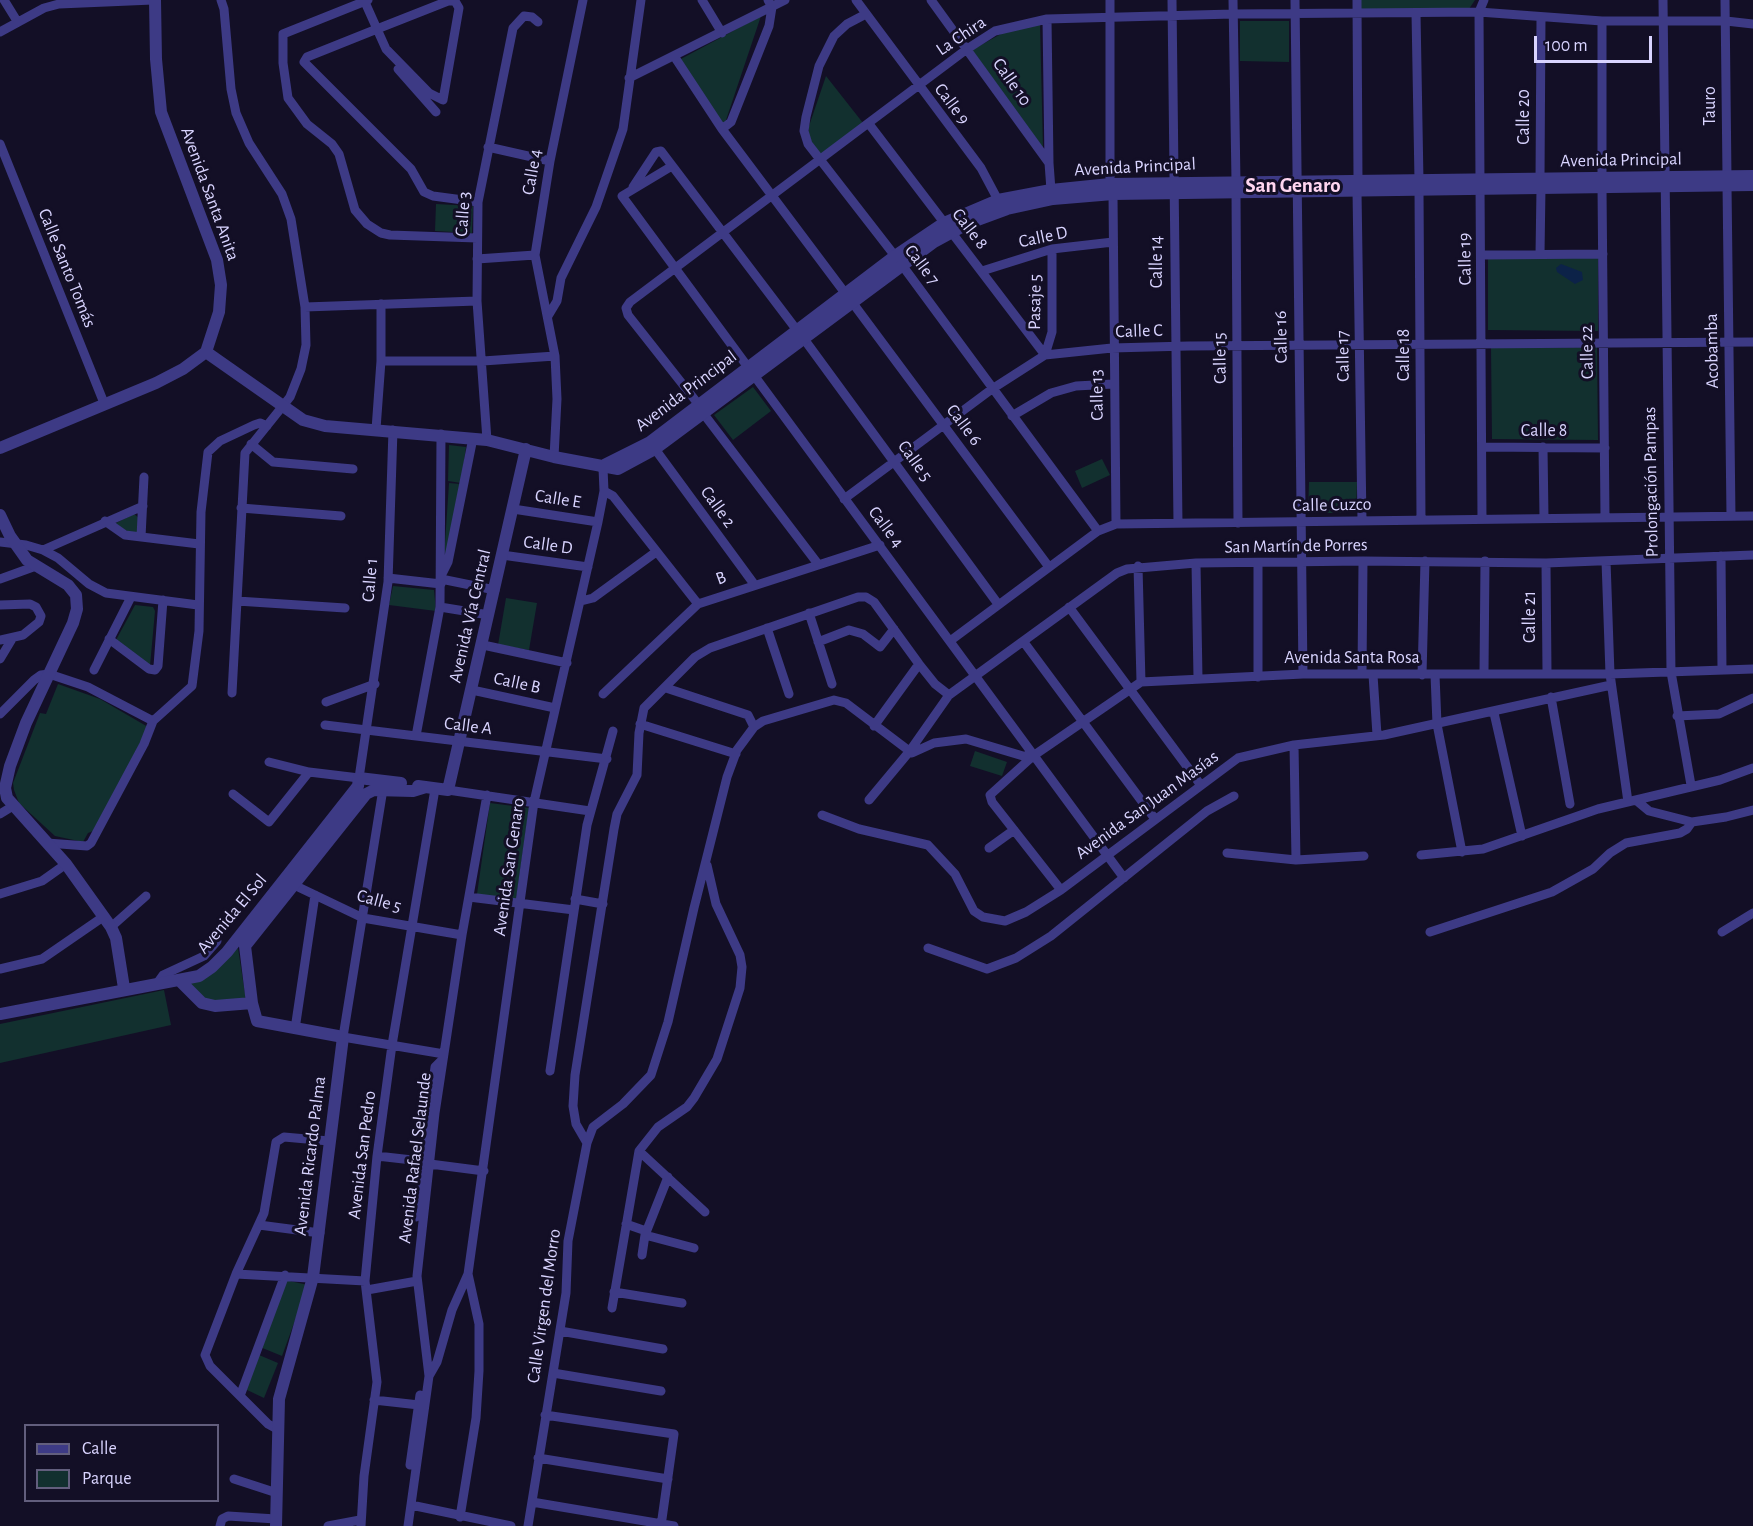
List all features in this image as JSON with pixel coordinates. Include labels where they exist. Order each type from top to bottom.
[{"type":"street","points":[[4,0],[17,21]]},
{"type":"street","points":[[0,32],[17,21],[59,4],[154,0]]},
{"type":"street","name":"Avenida Santa Anita","points":[[154,0],[161,112],[217,260],[221,285],[219,312],[206,352]]},
{"type":"street","points":[[221,0],[224,9],[233,101],[249,143],[282,194],[291,219],[305,307],[306,345],[303,361],[284,408],[245,453],[232,693]]},
{"type":"street","points":[[436,112],[390,60],[366,0],[283,34],[284,72],[288,98],[294,110],[332,144],[339,154],[355,210],[367,224],[381,233],[390,235],[477,238]]},
{"type":"street","name":"Calle 4","points":[[554,457],[557,399],[555,356],[535,255],[550,161],[583,0]]},
{"type":"street","points":[[548,316],[557,302],[561,278],[596,207],[623,129],[641,0]]},
{"type":"street","points":[[702,0],[722,33]]},
{"type":"street","points":[[629,78],[722,33],[770,3],[785,0]]},
{"type":"street","name":"Calle 9","points":[[856,0],[981,168],[998,200]]},
{"type":"street","name":"Calle 10","points":[[931,0],[1049,163],[1052,190]]},
{"type":"street","name":"Calle 13","points":[[1110,0],[1112,348],[1116,524]]},
{"type":"street","name":"Calle 14","points":[[1172,0],[1174,346],[1178,523]]},
{"type":"street","name":"Calle 15","points":[[1233,0],[1238,523]]},
{"type":"street","name":"Calle 16","points":[[1295,0],[1303,674]]},
{"type":"street","name":"Calle 17","points":[[1357,0],[1362,521]]},
{"type":"street","name":"Calle 19","points":[[1482,519],[1479,12],[1484,0]]},
{"type":"street","name":"Prolongación Pampas","points":[[1663,0],[1663,182],[1671,672],[1691,785]]},
{"type":"street","name":"Tauro","points":[[1725,0],[1727,180]]},
{"type":"street","points":[[386,49],[429,93],[442,100],[459,8],[455,2],[448,1],[307,57],[304,62],[411,169],[424,192],[433,196],[478,202]]},
{"type":"street","points":[[722,129],[731,122],[772,17],[770,3]]},
{"type":"street","name":"La Chira","points":[[701,409],[628,315],[627,309],[630,302],[995,30],[1047,19],[1233,14],[1479,12],[1602,21],[1726,21],[1753,24]]},
{"type":"street","name":"Calle 18","points":[[1416,13],[1422,520]]},
{"type":"street","name":"Calle 7","points":[[866,14],[847,24],[834,36],[819,66],[804,131],[808,144],[898,260],[1098,531]]},
{"type":"street","name":"Calle 3","points":[[487,440],[477,301],[478,202],[515,22],[529,15],[538,22]]},
{"type":"street","name":"Calle 20","points":[[1540,254],[1541,18]]},
{"type":"street","points":[[1047,19],[1049,163]]},
{"type":"street","name":"Calle 22","points":[[1602,21],[1605,517]]},
{"type":"street","name":"Calle 6","points":[[674,56],[722,129],[1049,567]]},
{"type":"street","name":"Calle 8","points":[[869,124],[1045,355]]},
{"type":"street","name":"Calle Santo Tomás","points":[[0,144],[104,403]]},
{"type":"street","points":[[488,147],[550,161]]},
{"type":"street","name":"Calle 5","points":[[632,190],[656,152],[663,153],[800,334],[998,604]]},
{"type":"street","points":[[632,190],[672,166]]},
{"type":"street","name":"Avenida Principal","points":[[206,352],[303,420],[325,426],[393,430],[487,440],[603,468],[618,469],[655,449],[701,409],[898,260],[948,227],[998,200],[1052,190],[1663,182],[1727,180],[1753,176]]},
{"type":"street","name":"Avenida Principal","points":[[1727,180],[1753,185]]},
{"type":"street","name":"Acobamba","points":[[1727,180],[1731,516]]},
{"type":"street","name":"Avenida Principal","points":[[948,227],[1007,209],[1112,189]]},
{"type":"street","name":"Calle 4","points":[[632,190],[622,196],[674,269],[1124,878]]},
{"type":"street","name":"Calle D","points":[[982,271],[1052,249],[1113,242]]},
{"type":"street","name":"Pasaje 5","points":[[1045,355],[1052,332],[1052,249]]},
{"type":"street","points":[[1482,255],[1603,254]]},
{"type":"street","points":[[477,259],[535,255]]},
{"type":"street","points":[[305,307],[477,301]]},
{"type":"street","points":[[376,429],[381,361],[381,304]]},
{"type":"street","name":"Calle C","points":[[844,499],[992,388],[1045,355],[1112,348],[1174,346],[1482,342],[1753,342]]},
{"type":"street","points":[[0,447],[156,383],[183,369],[206,352]]},
{"type":"street","points":[[381,361],[483,362],[555,356]]},
{"type":"street","points":[[1012,416],[1051,393],[1076,386],[1113,384]]},
{"type":"street","points":[[701,409],[819,564]]},
{"type":"street","name":"Avenida Principal","points":[[603,468],[609,462],[650,442],[701,409]]},
{"type":"street","points":[[47,843],[87,846],[91,843],[144,744],[153,721],[188,692],[194,682],[200,544],[208,452],[220,441],[254,424],[261,423],[267,426]]},
{"type":"street","name":"Calle 1","points":[[368,731],[388,578],[393,430]]},
{"type":"street","points":[[416,736],[440,607],[441,435]]},
{"type":"street","points":[[441,579],[448,562],[473,438]]},
{"type":"street","points":[[251,444],[273,462],[353,469]]},
{"type":"street","name":"Calle 8","points":[[1483,447],[1605,448]]},
{"type":"street","points":[[1543,447],[1544,518]]},
{"type":"street","name":"Avenida Vía Central","points":[[448,790],[461,742],[526,449]]},
{"type":"street","name":"Calle 2","points":[[655,449],[754,584]]},
{"type":"street","name":"Avenida San Genaro","points":[[468,1274],[534,802],[598,522],[604,491],[603,468]]},
{"type":"street","points":[[141,537],[144,477]]},
{"type":"street","points":[[604,491],[613,496],[698,604]]},
{"type":"street","points":[[43,550],[143,506]]},
{"type":"street","points":[[241,508],[341,516]]},
{"type":"street","name":"Calle E","points":[[513,509],[598,522]]},
{"type":"street","points":[[0,515],[14,543],[27,560],[60,578],[76,595],[77,609],[73,623],[26,723],[10,766],[5,788],[6,799],[0,814]]},
{"type":"street","name":"Calle Cuzco","points":[[950,641],[1098,531],[1116,524],[1753,516]]},
{"type":"street","points":[[105,521],[125,535],[200,544]]},
{"type":"street","points":[[0,542],[43,550],[58,558],[97,589],[131,597],[198,605]]},
{"type":"street","name":"B","points":[[603,694],[698,604],[880,545]]},
{"type":"street","points":[[581,601],[593,598],[656,552]]},
{"type":"street","name":"Calle D","points":[[502,555],[588,567]]},
{"type":"street","name":"San Martín de Porres","points":[[869,800],[909,752],[949,695],[1117,573],[1138,566],[1363,561],[1606,561],[1753,555]]},
{"type":"street","points":[[1721,556],[1722,670]]},
{"type":"street","points":[[1362,674],[1363,561]]},
{"type":"street","points":[[1422,675],[1425,561]]},
{"type":"street","points":[[1484,673],[1485,561]]},
{"type":"street","points":[[1606,561],[1611,685],[1633,802],[1649,811],[1692,822],[1753,810]]},
{"type":"street","name":"Calle 21","points":[[1546,562],[1546,672]]},
{"type":"street","points":[[1196,563],[1198,678]]},
{"type":"street","points":[[1258,564],[1258,677]]},
{"type":"street","points":[[0,579],[36,566]]},
{"type":"street","points":[[1138,566],[1141,682]]},
{"type":"street","points":[[388,578],[441,579],[495,590]]},
{"type":"street","points":[[94,670],[131,597]]},
{"type":"street","points":[[587,1143],[576,1124],[573,1091],[617,814],[637,775],[640,724],[644,708],[696,657],[710,648],[858,597],[866,597],[874,602],[935,684],[949,695]]},
{"type":"street","points":[[109,639],[149,669],[155,670],[158,666],[163,600]]},
{"type":"street","points":[[237,601],[345,608]]},
{"type":"street","points":[[0,605],[30,604],[39,611],[39,622],[23,635],[0,640]]},
{"type":"street","points":[[440,607],[489,615]]},
{"type":"street","points":[[1069,607],[1131,687],[1200,784]]},
{"type":"street","points":[[809,613],[832,684]]},
{"type":"street","points":[[767,628],[789,694]]},
{"type":"street","points":[[818,642],[849,630],[862,634],[880,647],[894,629]]},
{"type":"street","points":[[0,659],[12,639]]},
{"type":"street","points":[[1023,641],[1155,819]]},
{"type":"street","points":[[483,645],[567,663]]},
{"type":"street","points":[[874,726],[919,664]]},
{"type":"street","name":"Avenida Santa Rosa","points":[[1014,830],[990,795],[1033,756],[1141,682],[1303,674],[1435,675],[1546,672],[1610,674],[1753,669]]},
{"type":"street","points":[[0,714],[34,680],[49,674],[88,687],[153,721]]},
{"type":"street","points":[[1373,675],[1377,735]]},
{"type":"street","points":[[1435,675],[1437,724],[1462,852]]},
{"type":"street","points":[[326,702],[375,684]]},
{"type":"street","name":"Avenida San Juan Masías","points":[[822,815],[859,829],[928,845],[955,874],[974,911],[983,918],[1005,921],[1016,917],[1061,890],[1200,784],[1238,758],[1294,745],[1377,735],[1494,713],[1551,697],[1611,685]]},
{"type":"street","points":[[666,688],[748,716],[754,727]]},
{"type":"street","name":"Calle B","points":[[472,690],[555,708]]},
{"type":"street","points":[[1551,697],[1570,804]]},
{"type":"street","points":[[1677,716],[1719,714],[1753,698]]},
{"type":"street","points":[[612,1308],[639,1151],[658,1127],[687,1107],[694,1098],[717,1059],[740,988],[742,967],[740,955],[716,904],[710,885],[707,860],[735,754],[754,727],[763,721],[834,700],[846,703],[909,752],[934,743],[958,739],[1033,756]]},
{"type":"street","points":[[1494,713],[1522,836]]},
{"type":"street","points":[[640,724],[735,754]]},
{"type":"street","name":"Calle A","points":[[325,726],[607,759]]},
{"type":"street","name":"Avenida El Sol","points":[[0,1014],[124,988],[199,976],[213,968],[358,786],[368,731]]},
{"type":"street","points":[[550,1071],[590,811],[607,759],[613,731]]},
{"type":"street","points":[[1294,745],[1296,860]]},
{"type":"street","points":[[269,762],[309,772],[590,811]]},
{"type":"street","points":[[1421,855],[1483,849],[1598,809],[1719,780],[1753,768]]},
{"type":"street","points":[[233,794],[268,822],[309,772]]},
{"type":"street","points":[[430,788],[413,791],[383,789],[366,794],[245,946],[252,1004],[257,1021],[444,1056]]},
{"type":"street","name":"Avenida San Pedro","points":[[360,1523],[377,1382],[366,1285],[377,1156],[430,788]]},
{"type":"street","name":"Avenida Ricardo Palma","points":[[276,1523],[279,1399],[313,1277],[343,1037],[383,789]]},
{"type":"street","name":"Avenida Rafael Selaunde","points":[[408,1526],[428,1380],[425,1327],[417,1281],[426,1162],[487,795]]},
{"type":"street","points":[[928,948],[987,969],[998,967],[1051,936],[1207,811],[1234,796]]},
{"type":"street","points":[[6,799],[66,864],[107,922],[116,938],[124,988]]},
{"type":"street","points":[[1430,932],[1552,892],[1593,869],[1626,843],[1680,833],[1692,822]]},
{"type":"street","points":[[989,848],[1014,830],[1061,890]]},
{"type":"street","points":[[1227,853],[1296,860],[1364,856]]},
{"type":"street","name":"Calle Virgen del Morro","points":[[528,1526],[566,1293],[568,1240],[587,1143],[593,1127],[623,1104],[651,1075],[668,1022],[707,860]]},
{"type":"street","points":[[0,894],[42,881],[66,864]]},
{"type":"street","name":"Calle 5","points":[[294,885],[363,918],[462,935]]},
{"type":"street","points":[[0,969],[42,959],[107,922],[146,896]]},
{"type":"street","points":[[295,1029],[315,896]]},
{"type":"street","points":[[469,897],[574,910]]},
{"type":"street","points":[[575,899],[603,904]]},
{"type":"street","points":[[1722,932],[1753,913]]},
{"type":"street","points":[[158,982],[163,975],[204,956],[217,941]]},
{"type":"street","points":[[179,980],[202,1003],[215,1006],[252,1004]]},
{"type":"street","points":[[279,1430],[268,1424],[210,1366],[205,1355],[268,1198],[276,1142],[279,1138],[329,1141]]},
{"type":"street","points":[[639,1151],[705,1212]]},
{"type":"street","points":[[377,1156],[484,1171]]},
{"type":"street","points":[[416,1217],[426,1162]]},
{"type":"street","points":[[642,1255],[646,1233],[668,1177]]},
{"type":"street","points":[[626,1224],[646,1233],[694,1248]]},
{"type":"street","points":[[258,1225],[320,1233]]},
{"type":"street","points":[[236,1274],[313,1277],[366,1285],[417,1281]]},
{"type":"street","points":[[410,1465],[422,1388],[436,1362],[452,1310],[468,1274]]},
{"type":"street","points":[[460,1517],[476,1418],[479,1371],[479,1324],[468,1274]]},
{"type":"street","points":[[240,1396],[285,1275]]},
{"type":"street","points":[[614,1292],[682,1303]]},
{"type":"street","points":[[560,1331],[663,1349]]},
{"type":"street","points":[[553,1373],[661,1391]]},
{"type":"street","points":[[374,1400],[419,1405]]},
{"type":"street","points":[[545,1415],[674,1434],[662,1524]]},
{"type":"street","points":[[538,1458],[668,1479]]},
{"type":"street","points":[[234,1479],[277,1493]]},
{"type":"street","points":[[532,1502],[674,1526]]},
{"type":"street","points":[[411,1505],[512,1526]]},
{"type":"street","points":[[221,1522],[228,1516],[276,1523]]},
{"type":"street","points":[[328,1526],[360,1523]]},
{"type":"green space","points":[[1360,0],[1475,0],[1469,9],[1360,11]]},
{"type":"green space","points":[[761,16],[724,126],[679,60]]},
{"type":"green space","points":[[1240,21],[1289,21],[1289,62],[1240,61]]},
{"type":"green space","points":[[1040,23],[1043,148],[972,50],[1010,29]]},
{"type":"green space","points":[[826,76],[863,123],[819,157],[808,134]]},
{"type":"green space","points":[[436,204],[473,206],[472,233],[435,231]]},
{"type":"green space","points":[[1488,257],[1598,257],[1598,331],[1488,330]]},
{"type":"green space","points":[[1597,347],[1598,440],[1492,439],[1491,348]]},
{"type":"green space","points":[[753,387],[771,411],[733,440],[714,415]]},
{"type":"green space","points":[[449,445],[466,447],[461,483],[448,481]]},
{"type":"green space","points":[[1102,459],[1110,475],[1082,488],[1075,471]]},
{"type":"green space","points":[[1309,482],[1357,482],[1356,513],[1308,513]]},
{"type":"green space","points":[[449,483],[460,484],[446,558],[444,558]]},
{"type":"green space","points":[[134,514],[139,518],[137,532],[131,533],[114,524]]},
{"type":"green space","points":[[393,586],[434,590],[436,611],[389,605]]},
{"type":"green space","points":[[506,598],[537,603],[529,650],[498,645]]},
{"type":"green space","points":[[135,605],[153,607],[155,611],[150,666],[116,640]]},
{"type":"green space","points":[[58,684],[100,699],[148,727],[96,830],[88,833],[83,842],[55,836],[19,803],[14,790],[13,783],[40,713],[46,714]]},
{"type":"green space","points":[[975,751],[1007,762],[1002,776],[970,766]]},
{"type":"green space","points":[[490,803],[529,808],[516,900],[477,894]]},
{"type":"green space","points":[[238,948],[246,1000],[207,1000],[187,983],[213,971]]},
{"type":"green space","points":[[164,990],[171,1025],[0,1063],[0,1024]]},
{"type":"green space","points":[[285,1280],[308,1285],[282,1356],[260,1347]]},
{"type":"green space","points":[[259,1355],[278,1363],[264,1398],[245,1389]]},
{"type":"water","points":[[1561,264],[1582,272],[1583,280],[1575,284],[1557,272],[1556,268]]},
{"type":"district","name":"San Genaro","points":[[1293,186]]}]
